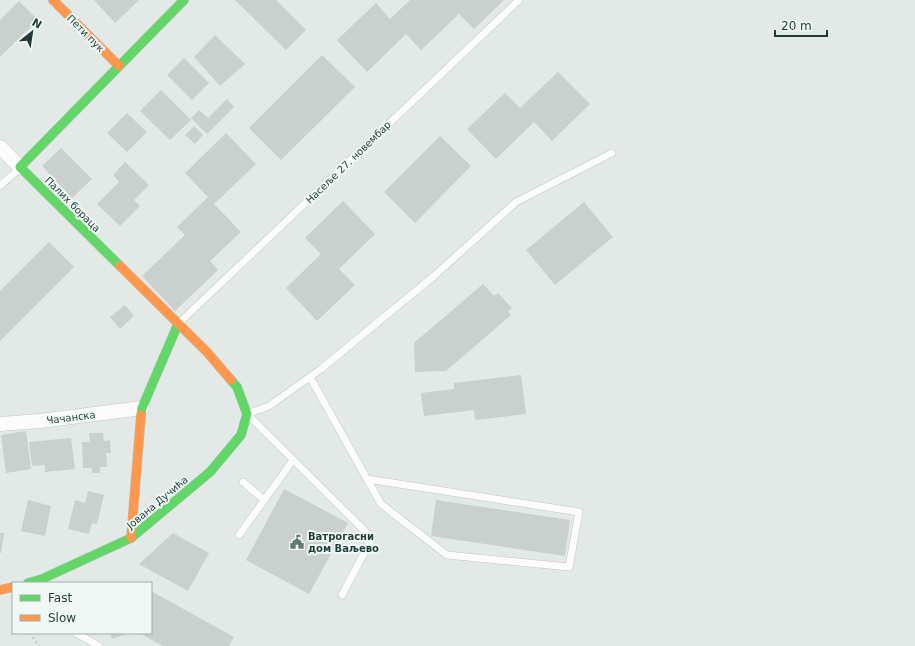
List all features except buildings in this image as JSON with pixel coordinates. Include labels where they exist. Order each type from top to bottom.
[{"type":"street","name":"Пети пук","points":[[53,0],[119,66]]},
{"type":"street","points":[[0,147],[20,167],[184,0]]},
{"type":"street","name":"Палих бораца","points":[[20,167],[207,352],[237,387],[247,414]]},
{"type":"street","points":[[131,538],[142,408],[178,324]]},
{"type":"street","name":"Чачанска","points":[[0,424],[40,421],[142,408]]},
{"type":"street","name":"Јована Дучића","points":[[42,581],[131,538],[210,472],[241,435],[247,414]]},
{"type":"street","points":[[0,590],[12,587]]},
{"type":"lane","name":"Насеље 27. новембар","points":[[178,324],[519,0]]},
{"type":"lane","points":[[342,595],[372,538],[247,414],[269,406],[310,377],[434,276],[516,202],[612,153]]},
{"type":"lane","points":[[0,186],[20,167]]},
{"type":"lane","points":[[310,377],[367,479],[381,504],[447,555],[569,566],[579,512],[367,479]]},
{"type":"lane","points":[[239,535],[293,460]]},
{"type":"lane","points":[[243,482],[264,500]]},
{"type":"lane","points":[[78,634],[99,646]]},
{"type":"path","points":[[31,634],[39,646]]},
{"type":"traffic: fast","points":[[120,266],[20,167],[184,0]]},
{"type":"traffic: fast","points":[[141,415],[142,408],[178,324]]},
{"type":"traffic: fast","points":[[32,582],[42,579],[131,538],[210,472],[241,435],[247,414],[237,387],[231,380]]},
{"type":"traffic: slow","points":[[53,0],[119,66]]},
{"type":"traffic: slow","points":[[120,266],[207,352],[231,380]]},
{"type":"traffic: slow","points":[[131,538],[141,415]]},
{"type":"traffic: slow","points":[[0,590],[12,587]]},
{"type":"place","name":"Ватрогасни дом Ваљево","points":[[297,542]]}]
